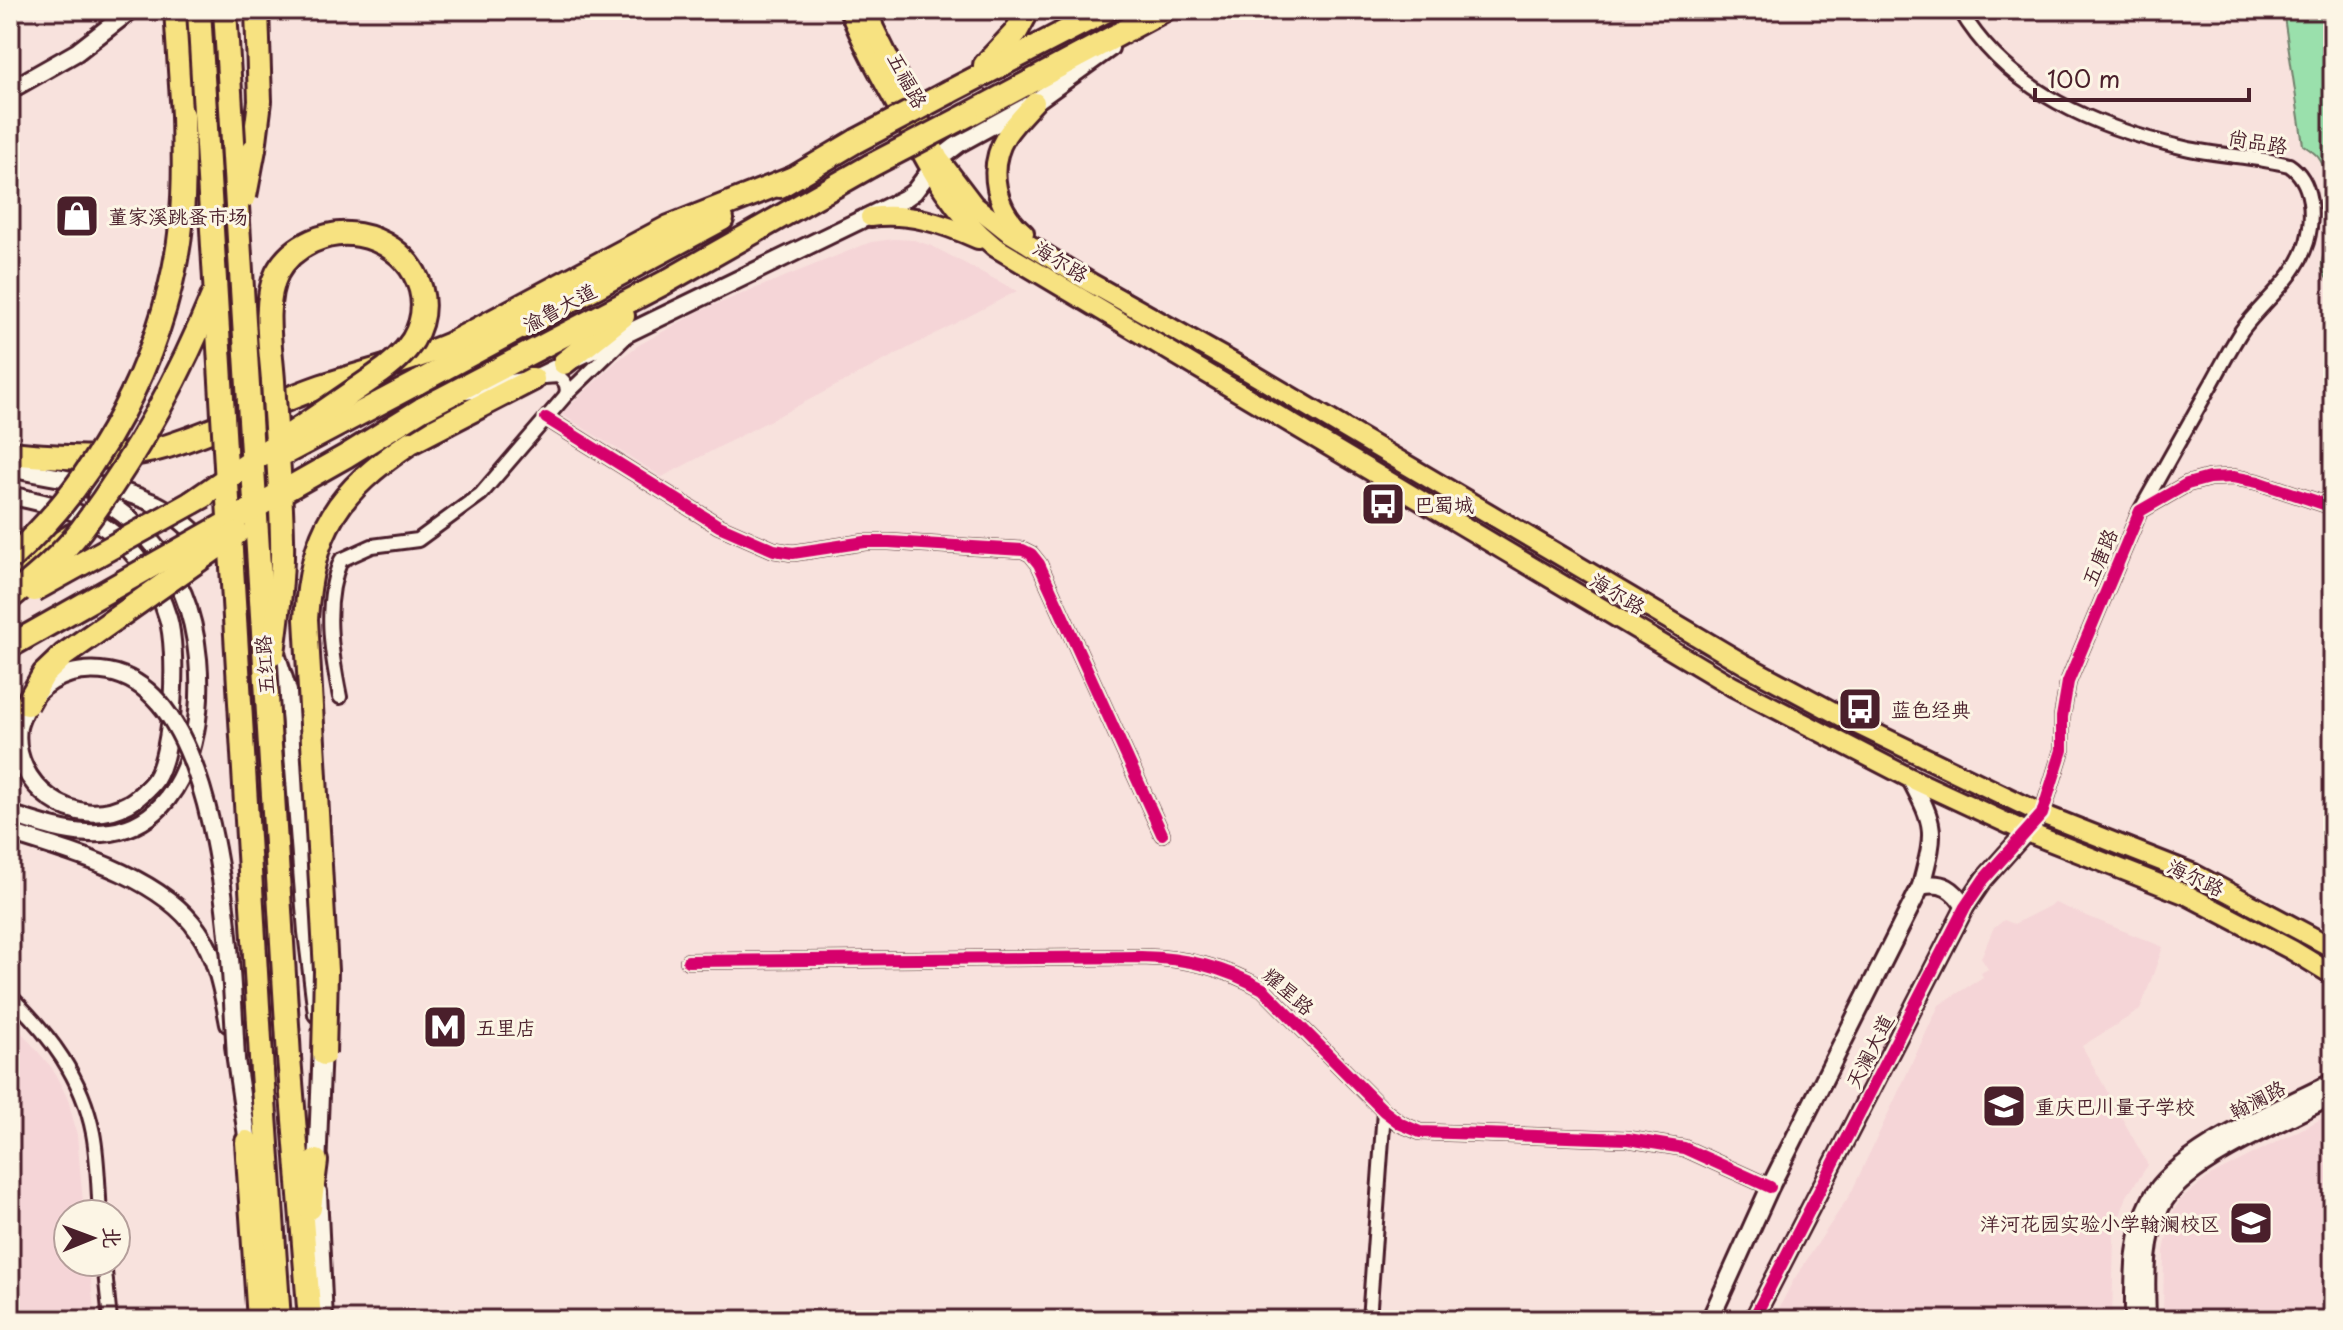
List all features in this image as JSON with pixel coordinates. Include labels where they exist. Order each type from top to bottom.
[{"type":"highway","points":[[10,559],[66,500],[121,414],[147,360],[165,304],[179,243],[184,175],[176,10]]},
{"type":"highway","name":"五红路","points":[[199,10],[279,1320]]},
{"type":"highway","name":"五红路","points":[[225,10],[277,693],[289,1057],[310,1320]]},
{"type":"highway","points":[[10,601],[80,531],[148,426],[197,333],[225,265],[254,149],[260,101],[257,10]]},
{"type":"highway","points":[[971,79],[1016,32],[1028,10]]},
{"type":"highway","name":"渝鲁大道","points":[[10,601],[417,383],[971,79],[1107,10]]},
{"type":"highway","name":"渝鲁大道","points":[[10,646],[346,456],[422,409],[664,283],[870,166],[1164,10]]},
{"type":"highway","points":[[10,453],[115,456],[167,446],[323,386],[413,359],[450,344],[669,227],[791,179]]},
{"type":"highway","points":[[191,503],[269,449],[282,440],[393,365],[414,338],[423,300],[408,261],[393,248],[376,239],[356,234],[316,240],[292,251],[276,275],[270,303],[271,348],[276,437],[277,451],[279,481],[282,540],[277,693]]},
{"type":"highway","points":[[564,363],[664,283]]},
{"type":"highway","points":[[324,1054],[326,971],[306,619],[313,558],[337,508],[369,471],[411,442],[533,379]]},
{"type":"highway","points":[[27,704],[44,674],[86,638],[346,456]]},
{"type":"highway","points":[[10,567],[44,553],[80,531]]},
{"type":"highway","points":[[247,1142],[259,1320]]},
{"type":"highway","points":[[316,1161],[305,1251],[321,1320]]},
{"type":"highway","points":[[270,1320],[275,1269]]},
{"type":"main road","points":[[10,90],[77,52],[131,10]]},
{"type":"main road","name":"五福路","points":[[849,10],[870,27],[935,164]]},
{"type":"main road","name":"渝鲁大道","points":[[454,393],[533,379],[870,217],[914,192],[935,164],[960,143],[1035,102],[1164,10]]},
{"type":"main road","points":[[1035,102],[1006,137],[1000,150],[996,182],[998,198],[1017,228],[1091,283]]},
{"type":"main road","name":"海尔路","points":[[935,164],[961,216],[995,247],[1732,686],[1910,778],[2024,831],[2187,895],[2333,975]]},
{"type":"main road","name":"海尔路","points":[[935,164],[982,212],[1091,283],[1246,370],[1744,664],[1856,724],[2042,814],[2194,874],[2333,948]]},
{"type":"main road","points":[[870,217],[890,215],[929,220],[995,247]]},
{"type":"main road","points":[[10,468],[153,502],[183,521],[223,559],[250,597],[272,641],[324,1054],[316,1161],[321,1320]]},
{"type":"main road","points":[[10,814],[82,834],[113,832],[134,825],[158,811],[175,791],[187,765],[195,729],[197,660],[192,627],[184,596],[170,568],[154,544],[114,506],[58,479]]},
{"type":"main road","points":[[10,495],[70,511],[107,528],[136,557],[155,584],[169,620],[174,658],[172,703],[164,755],[155,779],[128,804],[98,812],[72,810],[55,803],[38,788],[25,770],[19,750],[18,726],[27,704],[41,689],[58,678],[79,671],[98,670],[119,674],[138,683],[154,696],[166,712],[181,739],[201,788],[221,869],[231,952],[236,1059]]},
{"type":"main road","name":"天澜大道","points":[[1710,1320],[1770,1187],[1921,886],[1933,840],[1930,815],[1910,778]]},
{"type":"main road","name":"天澜大道","points":[[1753,1320],[1965,907],[1984,879],[2042,814]]},
{"type":"main road","points":[[10,833],[123,873],[157,891],[198,930],[222,986],[247,1142],[275,1269]]},
{"type":"main road","points":[[1921,886],[1947,886],[1958,895],[1965,907]]},
{"type":"main road","name":"翰澜路","points":[[2134,1320],[2136,1247],[2151,1200],[2165,1179],[2202,1151],[2333,1082]]},
{"type":"main road","name":"翰澜路","points":[[2147,1320],[2148,1249],[2161,1205],[2173,1189],[2207,1162],[2333,1093]]},
{"type":"street","name":"尚品路","points":[[1960,10],[2007,68],[2035,91],[2091,119],[2184,148],[2289,165],[2299,171],[2306,184],[2310,226],[2295,269],[2241,332],[2140,511]]},
{"type":"street","points":[[340,697],[330,648],[334,576],[341,560],[372,546],[418,540],[448,520],[481,494],[566,395],[633,330]]},
{"type":"street","points":[[533,379],[558,376],[567,387],[566,395]]},
{"type":"street","points":[[546,418],[719,526],[774,550],[793,553],[865,542],[889,542],[1023,550],[1031,554],[1039,564],[1162,834]]},
{"type":"street","name":"五唐路","points":[[2042,814],[2062,750],[2062,717],[2068,682],[2140,511],[2187,484],[2209,478],[2233,477],[2333,507]]},
{"type":"street","name":"耀星路","points":[[688,961],[1141,957],[1199,963],[1242,977],[1263,989],[1384,1111],[1401,1124],[1420,1132],[1628,1139],[1658,1143],[1684,1148],[1770,1187]]},
{"type":"street","points":[[10,996],[36,1021],[64,1056],[82,1093],[93,1133],[99,1198]]},
{"type":"street","points":[[1369,1320],[1384,1111]]},
{"type":"street","points":[[106,1278],[110,1320]]},
{"type":"shaded area","points":[[914,240],[932,246],[1017,291],[662,477],[561,414],[617,361],[639,345],[702,310],[871,242]]},
{"type":"shaded area","name":"重庆巴川量子学校","points":[[2055,903],[2163,947],[2140,1010],[2082,1046],[2148,1165],[2127,1196],[2114,1233],[2112,1320],[1773,1320],[1793,1281],[1851,1193],[1939,1005],[1983,977],[1981,973],[1988,969],[1981,958],[1993,929],[2004,920],[2014,924]]},
{"type":"shaded area","points":[[10,1019],[52,1068],[68,1099],[77,1135],[83,1198],[52,1198],[52,1278],[91,1278],[95,1320],[10,1320]]},
{"type":"shaded area","name":"洋河花园实验小学翰澜校区","points":[[2333,1113],[2333,1320],[2163,1320],[2164,1251],[2172,1214],[2180,1200],[2210,1176]]},
{"type":"green space","points":[[2283,10],[2333,10],[2333,286],[2322,267],[2330,229],[2329,185],[2318,157],[2303,145]]},
{"type":"cycle path","points":[[546,418],[719,526],[774,550],[793,553],[865,542],[889,542],[1023,550],[1031,554],[1039,564],[1162,834]]},
{"type":"cycle path","points":[[1753,1320],[1965,907],[1984,879],[2042,814],[2062,750],[2062,717],[2068,682],[2140,511],[2187,484],[2209,478],[2233,477],[2333,507]]},
{"type":"cycle path","points":[[688,961],[1141,957],[1189,962],[1219,969],[1263,989],[1384,1111],[1401,1124],[1420,1132],[1628,1139],[1684,1148],[1770,1187]]},
{"type":"place","name":"董家溪跳蚤市场","points":[[77,216]]},
{"type":"place","name":"巴蜀城","points":[[1383,504]]},
{"type":"place","name":"蓝色经典","points":[[1860,709]]},
{"type":"place","name":"五里店","points":[[445,1027]]},
{"type":"place","name":"重庆巴川量子学校","points":[[2004,1106]]},
{"type":"place","name":"洋河花园实验小学翰澜校区","points":[[2251,1223]]}]
